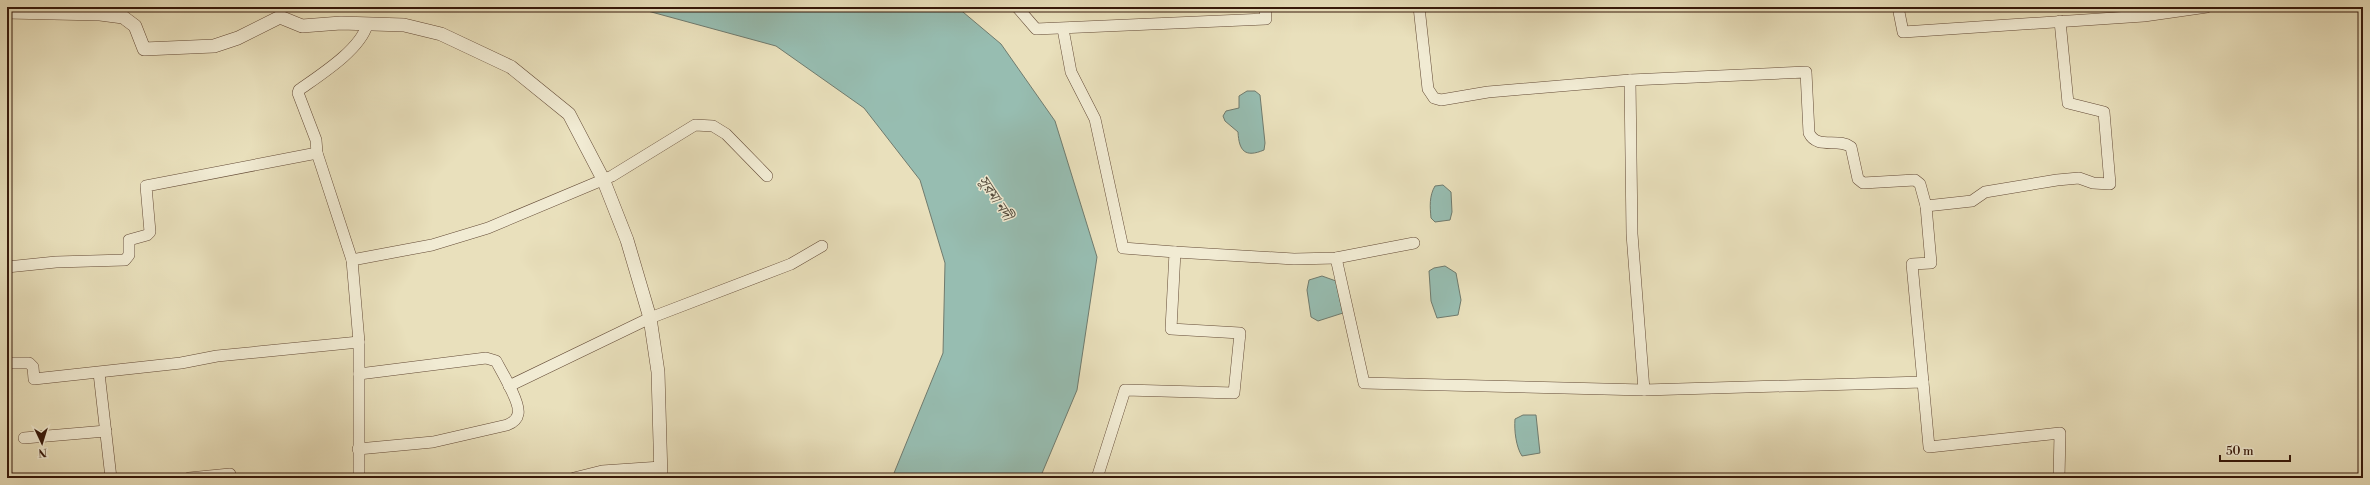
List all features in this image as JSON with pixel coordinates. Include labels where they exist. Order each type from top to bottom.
[{"type":"street","points":[[1017,7],[1036,29],[1266,19],[1266,7]]},
{"type":"street","points":[[1419,7],[1428,89],[1434,98],[1441,100],[1488,92],[1630,80],[1806,72],[1809,133],[1816,142],[1847,144],[1851,147],[1858,179],[1863,183],[1915,180],[1920,184],[1926,206],[1931,264],[1912,264],[1929,447],[2060,433],[2059,478]]},
{"type":"street","points":[[1898,7],[1903,32],[1954,30],[2144,16],[2207,7]]},
{"type":"street","points":[[7,12],[100,14],[122,17],[135,26],[144,49],[214,46],[238,38],[280,17],[302,26],[341,23],[404,25],[441,34],[511,67],[569,114],[603,179],[627,240],[650,318],[658,372],[661,472],[602,471],[574,478]]},
{"type":"street","points":[[1926,206],[1972,201],[1985,192],[2056,180],[2079,178],[2092,183],[2110,184],[2104,112],[2068,103],[2060,21]]},
{"type":"street","points":[[359,478],[359,342],[352,260],[317,154],[316,140],[300,99],[299,90],[330,67],[364,35],[367,25]]},
{"type":"street","points":[[1063,29],[1071,72],[1095,120],[1123,248],[1294,260],[1336,258],[1414,243]]},
{"type":"street","points":[[1630,80],[1632,234],[1644,390]]},
{"type":"street","points":[[352,260],[432,245],[488,228],[612,176],[695,125],[713,126],[726,134],[767,176]]},
{"type":"street","points":[[7,268],[56,262],[125,260],[130,255],[129,240],[147,235],[150,232],[146,186],[317,154]]},
{"type":"street","points":[[509,386],[650,318],[790,264],[822,246]]},
{"type":"street","points":[[1097,478],[1125,390],[1234,393],[1240,333],[1171,329],[1175,252]]},
{"type":"street","points":[[1336,258],[1364,383],[1644,390],[1923,382]]},
{"type":"street","points":[[7,363],[29,363],[33,367],[34,379],[182,363],[217,356],[359,342]]},
{"type":"street","points":[[358,449],[433,442],[507,425],[512,423],[518,415],[509,386],[496,362],[486,358],[360,374]]},
{"type":"street","points":[[99,373],[111,478]]},
{"type":"street","points":[[24,438],[106,431]]},
{"type":"street","points":[[189,478],[230,474]]},
{"type":"water","name":"সুরমা নদী","points":[[633,7],[957,7],[1001,44],[1055,121],[1097,257],[1077,390],[1040,478],[892,478],[943,353],[945,263],[920,180],[864,108],[776,46]]},
{"type":"water","points":[[1247,91],[1255,91],[1260,95],[1265,143],[1264,150],[1252,153],[1244,151],[1240,144],[1238,132],[1225,121],[1223,116],[1226,111],[1239,108],[1239,96]]},
{"type":"water","points":[[1443,185],[1451,192],[1452,212],[1450,220],[1435,222],[1431,218],[1431,198],[1435,186]]},
{"type":"water","points":[[1445,266],[1456,273],[1461,300],[1458,315],[1437,318],[1431,301],[1429,271],[1434,268]]},
{"type":"water","points":[[1322,276],[1336,281],[1343,313],[1318,321],[1311,317],[1307,290],[1309,280]]},
{"type":"water","points":[[1523,415],[1536,415],[1540,453],[1522,456],[1518,448],[1515,419]]}]
